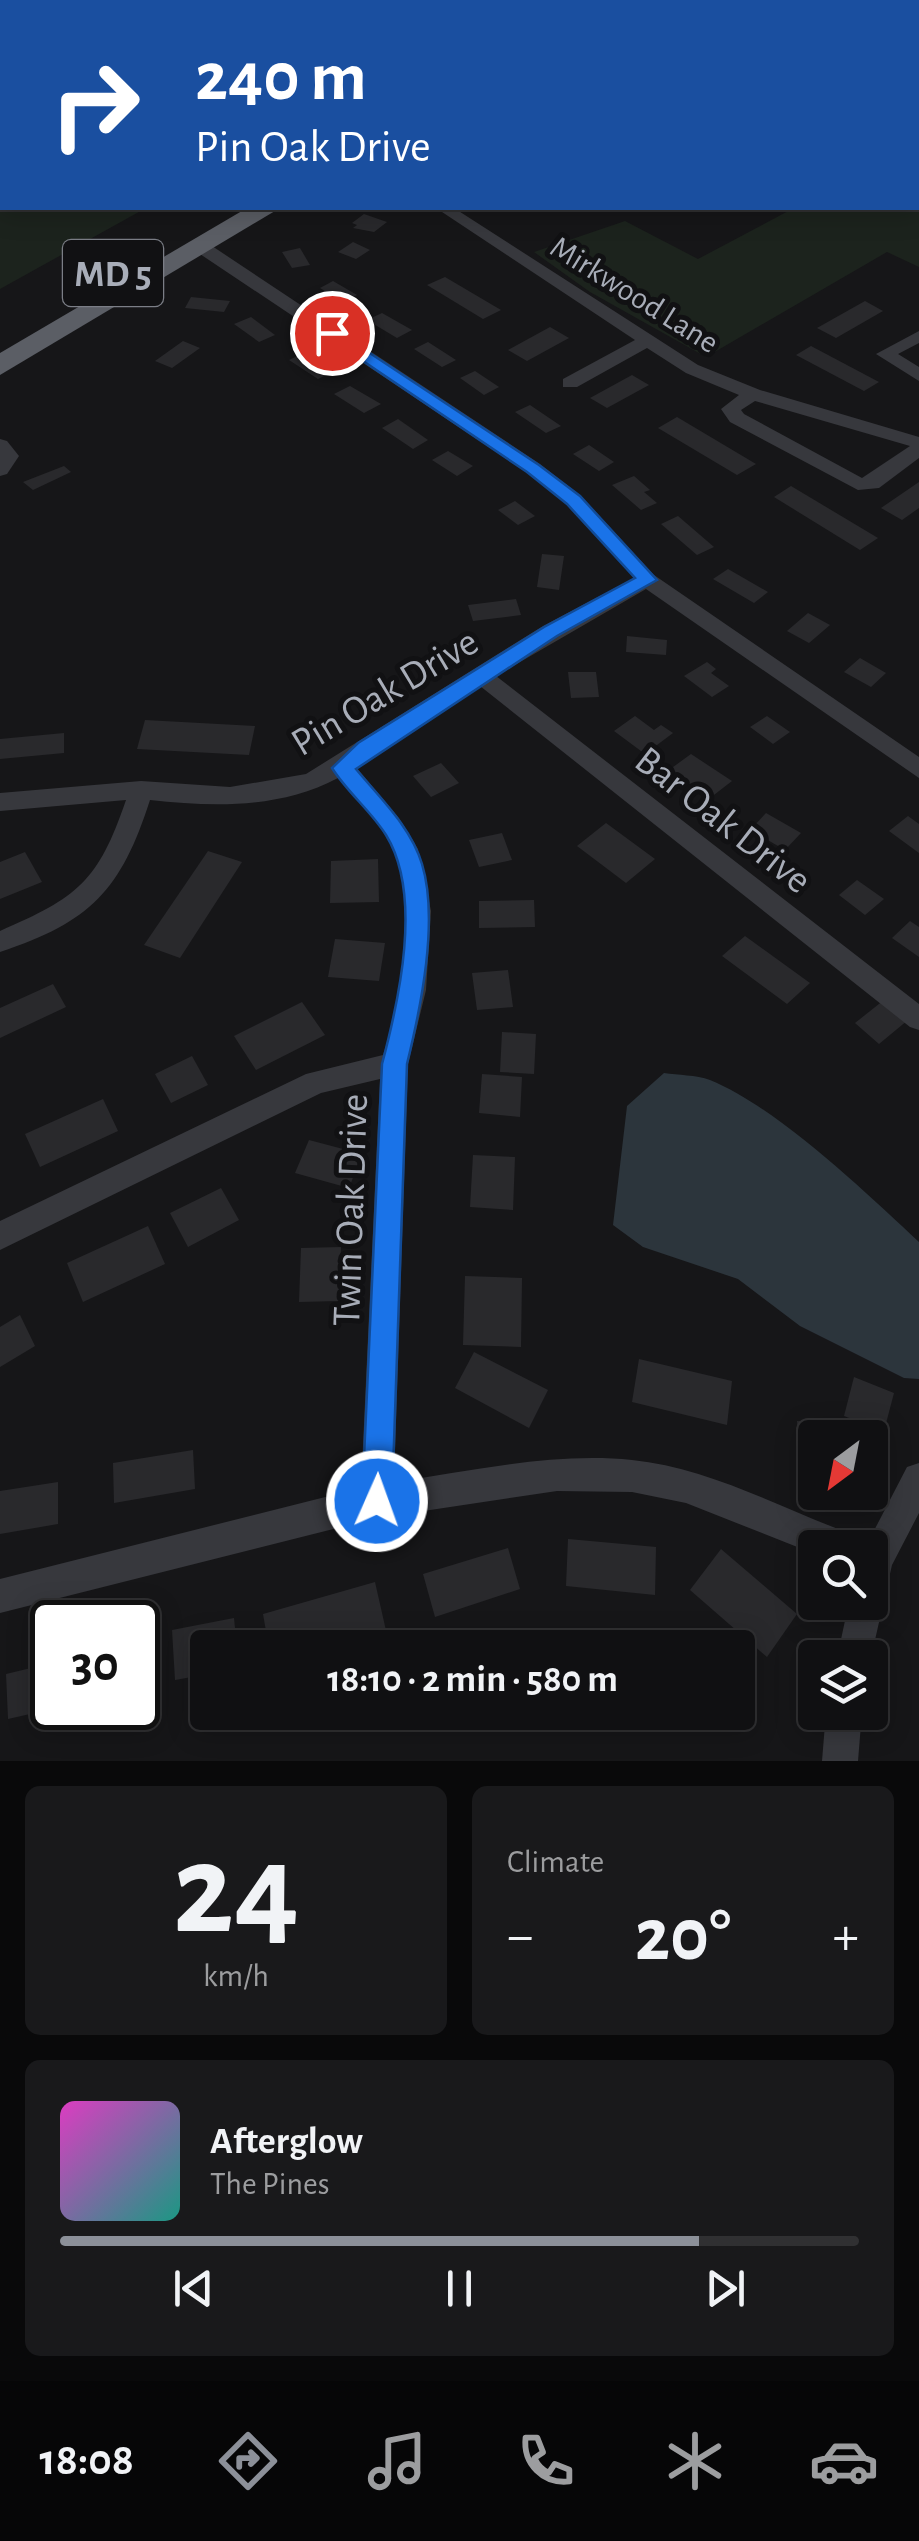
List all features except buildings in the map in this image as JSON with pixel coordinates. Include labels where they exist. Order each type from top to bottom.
[{"type":"highway","name":"MD 5","points":[[5,351],[223,210]]},
{"type":"highway","points":[[5,351],[152,260],[200,246],[203,231],[240,210]]},
{"type":"highway","name":"MD 5","points":[[200,246],[263,210]]},
{"type":"street","name":"Mirkwood Lane","points":[[447,210],[692,369],[754,394],[919,446]]},
{"type":"street","points":[[200,246],[533,468],[574,500],[647,580],[919,769]]},
{"type":"street","points":[[919,336],[885,354],[919,376]]},
{"type":"street","points":[[570,383],[647,341]]},
{"type":"street","points":[[754,394],[730,408],[737,418],[850,481],[872,484],[919,446]]},
{"type":"street","points":[[0,445],[10,456],[0,470]]},
{"type":"street","name":"Pin Oak Drive","points":[[0,802],[141,790],[260,797],[289,791],[343,768],[365,748],[550,632],[647,580]]},
{"type":"street","name":"Bar Oak Drive","points":[[483,677],[919,1019]]},
{"type":"street","name":"Twin Oak Drive","points":[[343,768],[394,829],[410,862],[418,900],[406,1017],[394,1064],[377,1501]]},
{"type":"street","points":[[0,942],[97,892],[123,848],[141,790]]},
{"type":"street","points":[[0,1236],[316,1082],[394,1064]]},
{"type":"street","points":[[0,1596],[377,1501],[557,1475],[632,1476],[686,1488],[798,1531]]},
{"type":"street","points":[[888,1538],[919,1478]]},
{"type":"street","points":[[840,1761],[843,1730]]},
{"type":"shaded area","points":[[0,210],[142,210],[0,289]]},
{"type":"shaded area","points":[[790,210],[919,210],[919,267],[887,252],[706,357],[590,292],[534,252],[625,221],[698,259]]},
{"type":"shaded area","points":[[664,1073],[710,1080],[764,1110],[819,1152],[919,1242],[919,1379],[904,1378],[800,1326],[738,1279],[643,1247],[613,1225],[627,1106]]},
{"type":"route","points":[[332,333],[487,436],[574,500],[647,580],[550,632],[365,748],[343,768],[394,829],[410,862],[418,900],[417,941],[406,1017],[394,1064],[377,1501]]}]
